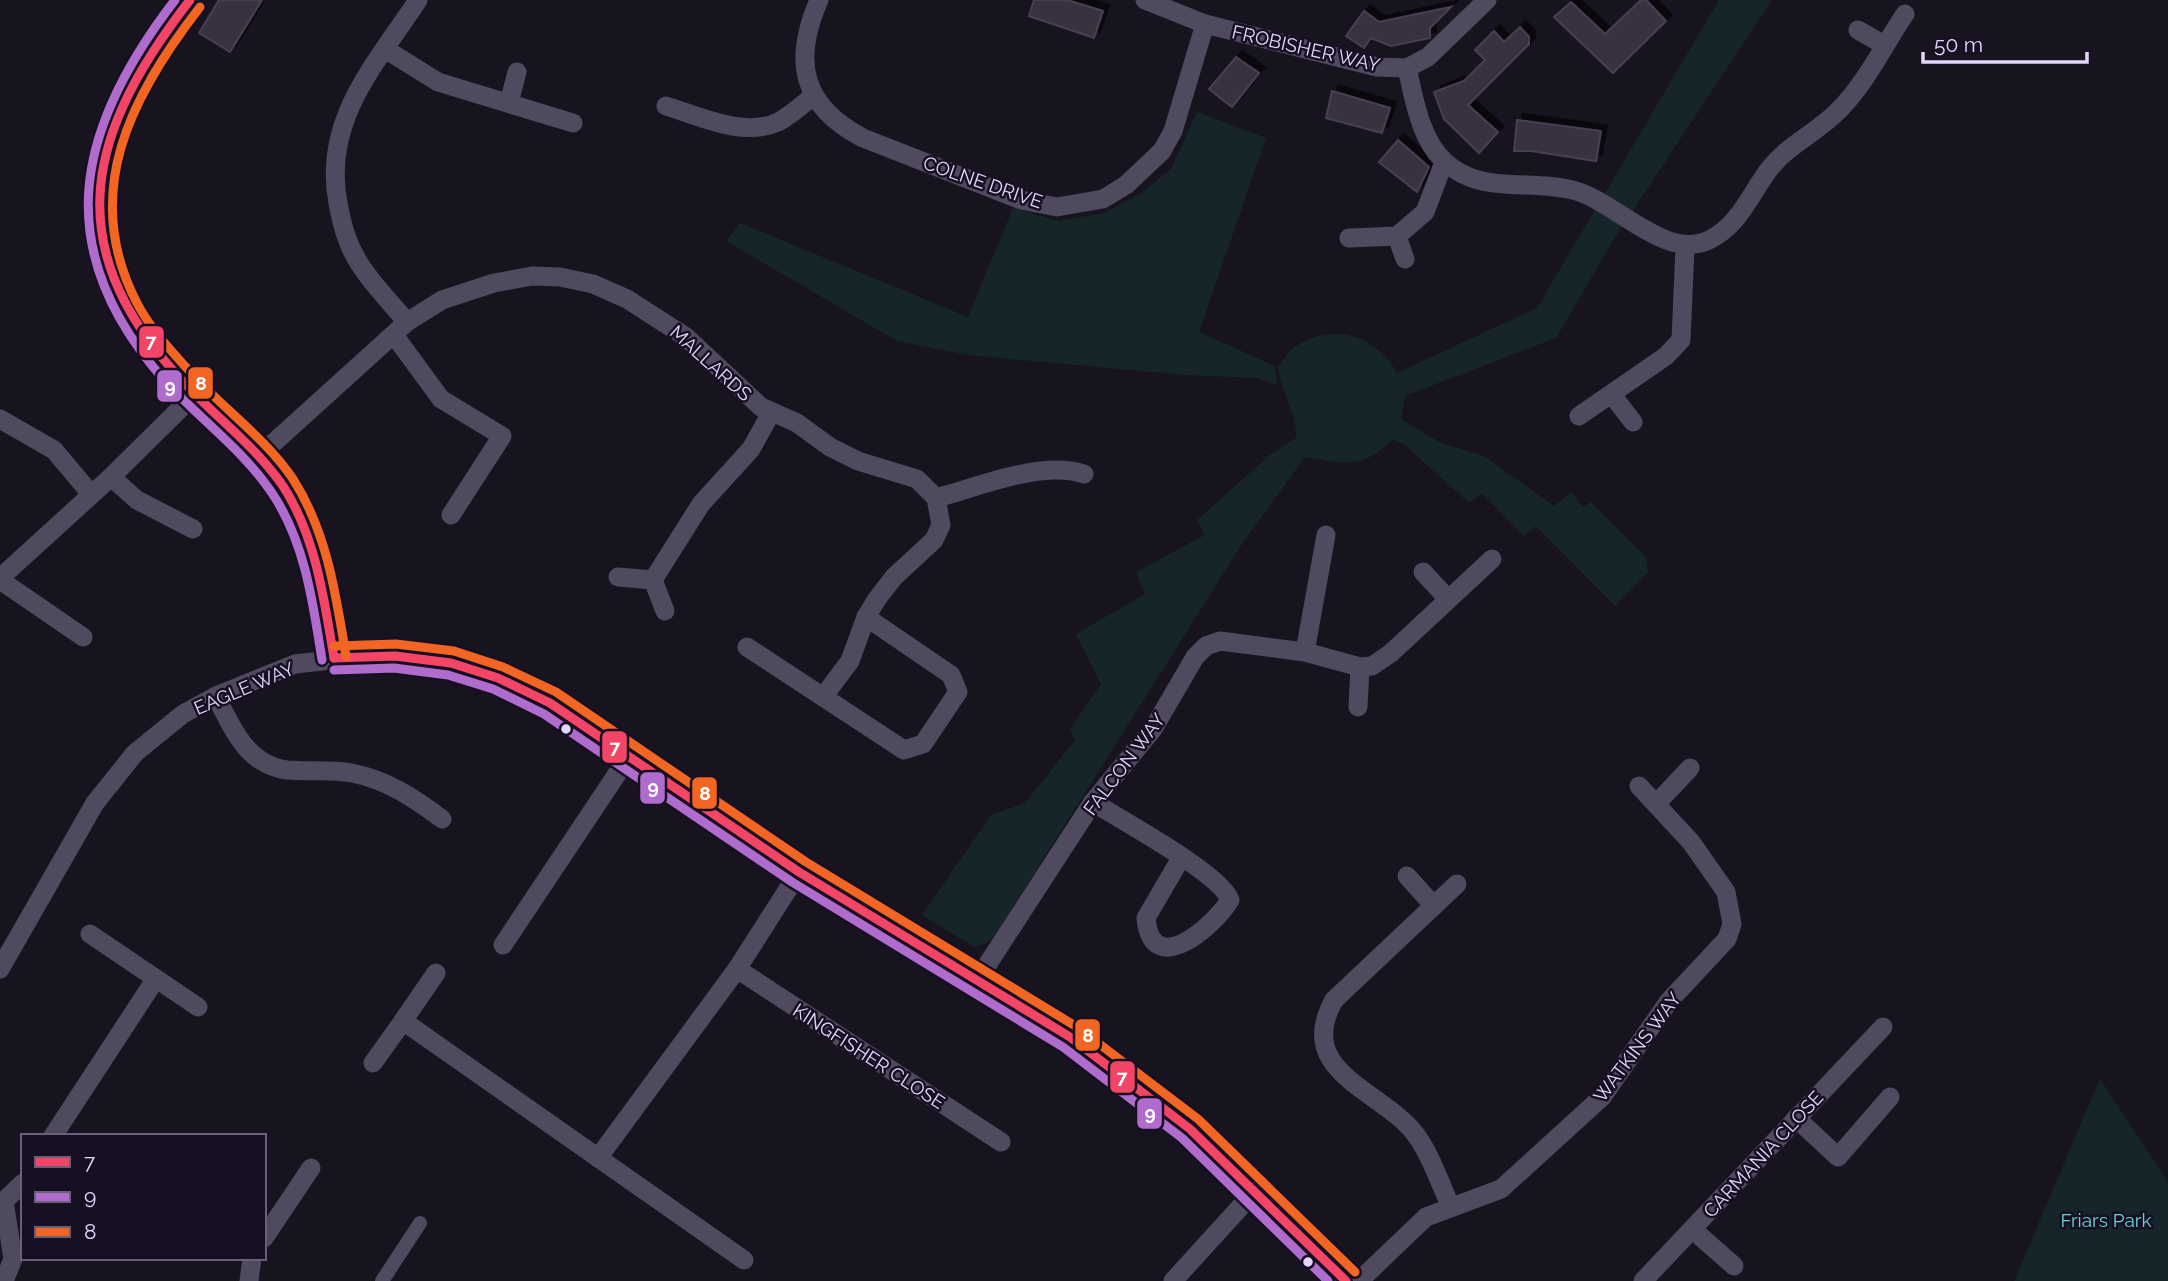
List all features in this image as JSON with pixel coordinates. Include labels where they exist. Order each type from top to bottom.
[{"type":"street","points":[[190,0],[140,68],[111,129],[102,166],[103,232],[121,299],[155,350],[258,457],[290,498],[313,546],[334,658]]},
{"type":"street","points":[[418,0],[343,120],[335,162],[335,191],[342,227],[360,264],[441,399],[502,436],[451,515]]},
{"type":"street","points":[[666,106],[733,126],[754,128],[777,123],[813,96],[805,49],[809,23],[819,0]]},
{"type":"street","name":"FROBISHER WAY","points":[[1145,0],[1205,24],[1377,67],[1407,68],[1428,57],[1487,0]]},
{"type":"street","points":[[1407,68],[1429,140],[1444,162],[1485,184],[1575,190],[1613,207],[1647,231],[1685,247],[1706,242],[1734,223],[1771,167],[1850,99],[1905,14]]},
{"type":"street","name":"COLNE DRIVE","points":[[813,96],[838,125],[877,144],[1021,200],[1057,207],[1078,204],[1102,199],[1126,186],[1162,151],[1180,109],[1205,24]]},
{"type":"street","points":[[1858,30],[1884,45]]},
{"type":"street","points":[[385,49],[438,82],[573,123]]},
{"type":"street","points":[[509,103],[517,72]]},
{"type":"street","points":[[1349,239],[1397,236],[1425,212],[1444,162]]},
{"type":"street","points":[[1397,236],[1405,258]]},
{"type":"street","points":[[1579,416],[1667,356],[1681,341],[1685,247]]},
{"type":"street","name":"MALLARDS","points":[[258,457],[400,328],[442,300],[494,284],[546,276],[593,284],[628,299],[687,337],[745,394],[771,413],[797,423],[830,447],[858,461],[917,479],[936,498]]},
{"type":"street","points":[[83,638],[0,579],[111,477],[195,394]]},
{"type":"street","points":[[1612,395],[1633,422]]},
{"type":"street","points":[[653,580],[701,504],[751,449],[771,413]]},
{"type":"street","points":[[0,419],[54,450],[91,495]]},
{"type":"street","points":[[823,697],[849,661],[866,617],[894,577],[934,540],[941,525],[936,498],[1044,470],[1069,469],[1084,474]]},
{"type":"street","points":[[111,477],[137,500],[193,529]]},
{"type":"street","points":[[1305,652],[1326,535]]},
{"type":"street","points":[[1358,707],[1360,667],[1372,666],[1391,653],[1492,559]]},
{"type":"street","points":[[1423,572],[1448,599]]},
{"type":"street","points":[[618,577],[653,580]]},
{"type":"street","points":[[653,580],[665,611]]},
{"type":"street","points":[[747,647],[904,750],[923,744],[958,692],[951,675],[866,617]]},
{"type":"street","name":"FALCON WAY","points":[[978,979],[1093,802],[1153,729],[1195,657],[1206,646],[1220,641],[1305,652],[1360,667]]},
{"type":"street","name":"EAGLE WAY","points":[[0,969],[95,803],[149,740],[183,714],[270,672],[334,658],[422,658],[474,669],[550,703],[799,872],[1070,1037],[1190,1129],[1346,1281]]},
{"type":"street","points":[[216,696],[243,747],[263,761],[285,769],[348,772],[369,777],[408,794],[442,819]]},
{"type":"street","points":[[503,945],[629,756]]},
{"type":"street","points":[[1657,803],[1690,768]]},
{"type":"street","name":"WATKINS WAY","points":[[1359,1281],[1426,1217],[1501,1189],[1602,1097],[1669,1001],[1727,939],[1732,923],[1726,892],[1691,842],[1639,786]]},
{"type":"street","points":[[1093,802],[1181,858],[1215,880],[1226,890],[1230,900],[1193,938],[1174,948],[1153,939],[1147,929],[1146,918],[1181,858]]},
{"type":"street","points":[[598,1158],[737,969],[799,872]]},
{"type":"street","points":[[1407,876],[1434,905]]},
{"type":"street","points":[[1451,1207],[1417,1136],[1405,1122],[1349,1080],[1328,1054],[1323,1040],[1326,1015],[1334,1000],[1457,884]]},
{"type":"street","points":[[90,934],[198,1007]]},
{"type":"street","name":"KINGFISHER CLOSE","points":[[737,969],[1001,1142]]},
{"type":"street","points":[[373,1063],[436,973]]},
{"type":"street","points":[[54,1134],[155,980]]},
{"type":"street","points":[[403,1021],[744,1260]]},
{"type":"street","name":"CARMANIA CLOSE","points":[[1643,1281],[1882,1027]]},
{"type":"street","points":[[1796,1118],[1838,1157],[1890,1097]]},
{"type":"street","points":[[266,1235],[311,1168]]},
{"type":"street","points":[[4,1281],[13,1259],[2,1201],[21,1185]]},
{"type":"street","points":[[1173,1281],[1254,1192]]},
{"type":"street","points":[[382,1281],[420,1223]]},
{"type":"street","points":[[1692,1229],[1734,1266]]},
{"type":"street","points":[[249,1281],[252,1260]]},
{"type":"green space","points":[[1719,0],[1772,0],[1616,236],[1556,338],[1405,396],[1401,419],[1441,443],[1484,456],[1554,506],[1571,492],[1583,507],[1591,502],[1646,557],[1648,572],[1615,606],[1536,526],[1524,536],[1482,493],[1469,503],[1406,446],[1393,439],[1372,456],[1362,460],[1342,463],[1305,457],[1242,544],[996,934],[987,943],[974,947],[922,915],[991,815],[1025,803],[1075,740],[1070,729],[1101,684],[1076,634],[1145,594],[1136,572],[1205,535],[1197,520],[1271,454],[1296,438],[1294,421],[1278,367],[1289,353],[1310,338],[1325,334],[1353,336],[1378,350],[1397,373],[1537,308]]},
{"type":"green space","points":[[1197,112],[1266,138],[1199,332],[1275,366],[1277,385],[1257,378],[1184,375],[968,355],[897,341],[726,241],[740,223],[968,317],[1013,208],[1058,221],[1104,213],[1141,193],[1171,169]]},
{"type":"green space","name":"Friars Park","points":[[2100,1079],[2168,1182],[2168,1281],[2014,1281]]},
{"type":"building","points":[[219,0],[262,0],[230,52],[199,33]]},
{"type":"building","points":[[1034,0],[1067,0],[1103,11],[1094,38],[1029,16]]},
{"type":"building","points":[[1641,0],[1646,0],[1666,21],[1613,73],[1554,17],[1571,2],[1605,34]]},
{"type":"building","points":[[1451,7],[1430,28],[1430,38],[1391,46],[1371,38],[1364,48],[1346,36],[1364,11],[1379,22]]},
{"type":"building","points":[[1520,27],[1529,37],[1529,44],[1468,105],[1498,132],[1479,153],[1444,119],[1434,92],[1464,81],[1485,60],[1475,50],[1494,31],[1504,42]]},
{"type":"building","points":[[1236,57],[1259,73],[1232,107],[1209,89]]},
{"type":"building","points":[[1332,91],[1390,108],[1382,133],[1326,118]]},
{"type":"building","points":[[1517,120],[1601,131],[1596,161],[1514,151]]},
{"type":"building","points":[[1398,140],[1429,167],[1417,192],[1379,162]]},
{"type":"transit line","name":"9","points":[[175,0],[141,49],[115,97],[97,144],[89,191],[91,238],[104,285],[129,333],[166,382],[261,478],[283,512],[306,574],[322,660]]},
{"type":"transit line","name":"7","points":[[190,0],[156,48],[128,95],[110,141],[101,186],[102,232],[114,279],[139,326],[177,375],[271,471],[294,506],[317,569],[334,658]]},
{"type":"transit line","name":"8","points":[[200,7],[153,76],[135,111],[121,148],[113,185],[113,224],[121,264],[138,305],[157,333],[206,389],[271,451],[305,499],[328,564],[346,656]]},
{"type":"transit line","name":"8","points":[[334,646],[396,644],[454,651],[503,667],[556,692],[806,862],[1077,1027],[1198,1119],[1355,1272]]},
{"type":"transit line","name":"7","points":[[334,658],[395,656],[451,663],[498,678],[550,703],[799,872],[1070,1037],[1190,1129],[1346,1281]]},
{"type":"transit line","name":"9","points":[[334,670],[394,668],[448,675],[493,689],[544,714],[792,882],[1063,1047],[1182,1138],[1328,1281]]}]
